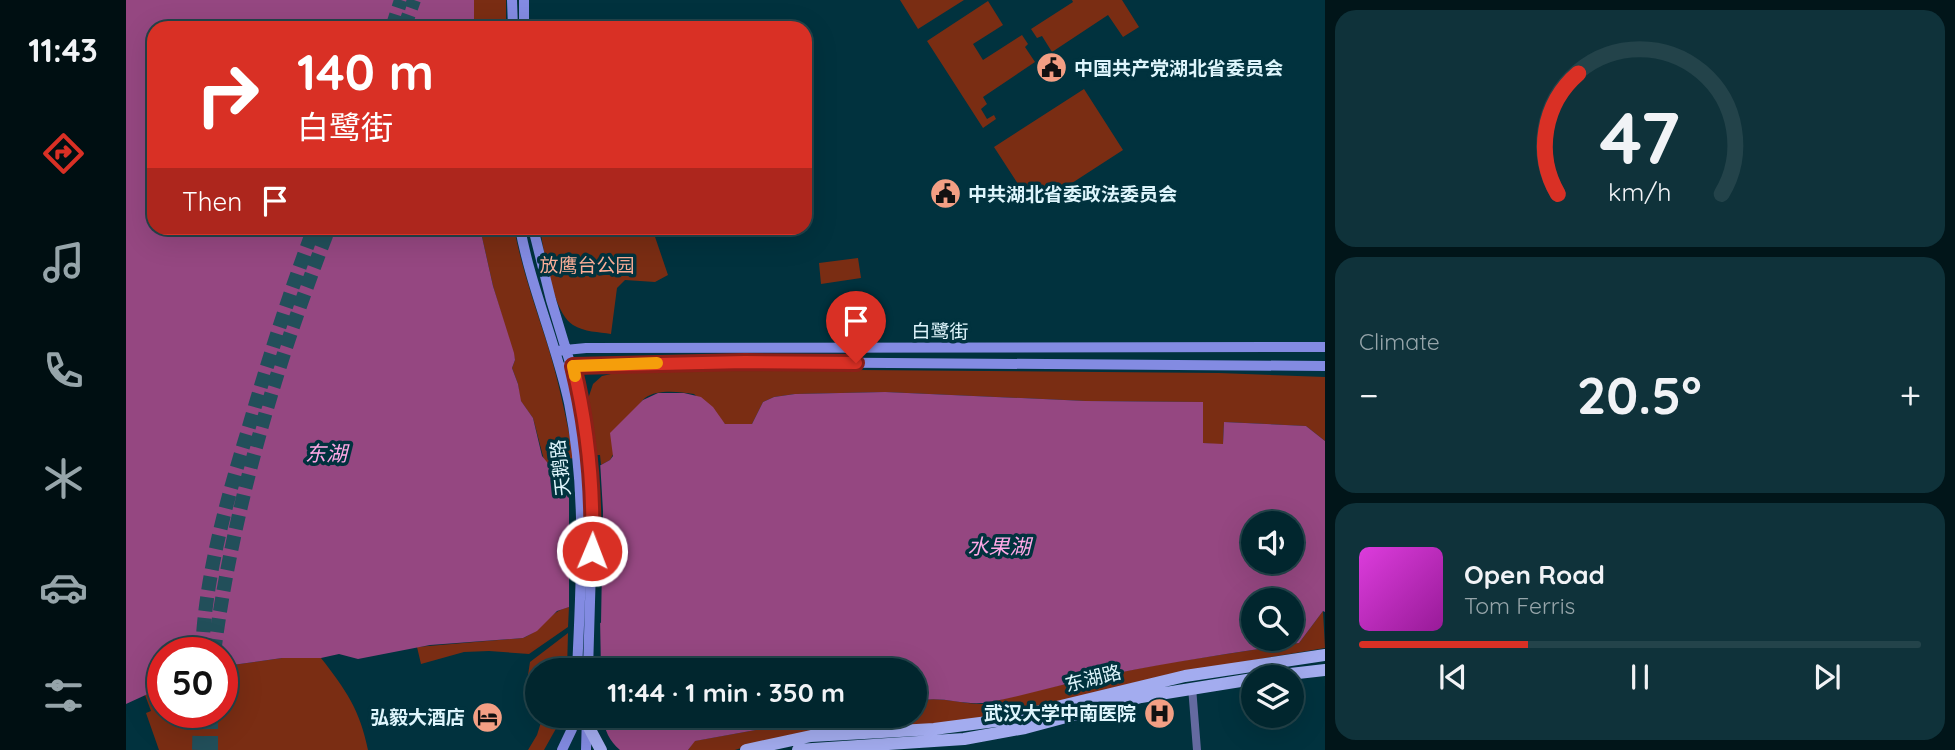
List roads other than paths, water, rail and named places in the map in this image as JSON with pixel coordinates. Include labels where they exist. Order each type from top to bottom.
[{"type":"main road","points":[[512,0],[513,21]]},
{"type":"main road","points":[[524,0],[524,21]]},
{"type":"main road","name":"天鹅路","points":[[522,235],[584,457],[592,510],[580,658]]},
{"type":"main road","name":"天鹅路","points":[[535,235],[551,300],[573,366],[584,414],[584,457]]},
{"type":"main road","name":"白鹭街","points":[[555,351],[1325,347]]},
{"type":"main road","name":"白鹭街","points":[[560,368],[745,362],[1325,366]]},
{"type":"main road","name":"天鹅路","points":[[584,622],[587,658]]},
{"type":"main road","name":"东湖路","points":[[746,750],[811,736],[934,729],[1003,720],[1185,676],[1325,654]]},
{"type":"main road","points":[[1304,672],[1325,670]]},
{"type":"main road","name":"东湖路","points":[[798,750],[964,739],[1026,728],[1141,697],[1241,681]]},
{"type":"main road","points":[[562,750],[573,728]]},
{"type":"main road","points":[[584,728],[586,750]]},
{"type":"main road","points":[[589,728],[601,750]]},
{"type":"street","points":[[1192,687],[1197,750]]},
{"type":"water","points":[[126,0],[474,0],[474,21],[147,21],[147,235],[482,235],[493,286],[514,353],[512,368],[521,401],[533,418],[542,456],[551,467],[559,471],[569,472],[601,465],[610,460],[613,456],[610,433],[643,400],[658,393],[684,393],[701,397],[713,407],[725,424],[752,424],[763,402],[774,397],[795,394],[885,392],[1086,401],[1203,402],[1203,443],[1223,444],[1224,422],[1306,426],[1325,441],[1325,612],[1323,611],[1304,636],[1304,588],[1241,588],[1241,651],[1246,651],[1141,668],[980,703],[927,700],[927,658],[601,658],[600,617],[569,607],[557,611],[537,631],[523,638],[430,645],[358,659],[339,654],[321,658],[282,658],[238,664],[238,637],[147,637],[147,694],[126,704]]},
{"type":"water","points":[[606,728],[767,728],[695,741],[688,750],[620,750]]},
{"type":"tunnel","points":[[394,21],[401,0]]},
{"type":"tunnel","points":[[406,21],[414,0]]},
{"type":"tunnel","points":[[203,637],[207,596],[225,512],[271,353],[311,235]]},
{"type":"tunnel","points":[[216,637],[232,545],[259,437],[292,331],[326,235]]},
{"type":"tunnel","points":[[199,750],[200,728]]},
{"type":"tunnel","points":[[211,728],[211,750]]},
{"type":"place","name":"中国共产党湖北省委员会","points":[[1051,68]]},
{"type":"place","name":"中共湖北省委政法委员会","points":[[945,194]]},
{"type":"place","name":"武汉大学中南医院","points":[[1159,713]]},
{"type":"place","name":"弘毅大酒店","points":[[488,717]]},
{"type":"park label","name":"放鹰台公园","points":[[587,265]]},
{"type":"water label","name":"东湖","points":[[326,454]]},
{"type":"water label","name":"水果湖","points":[[999,547]]}]
